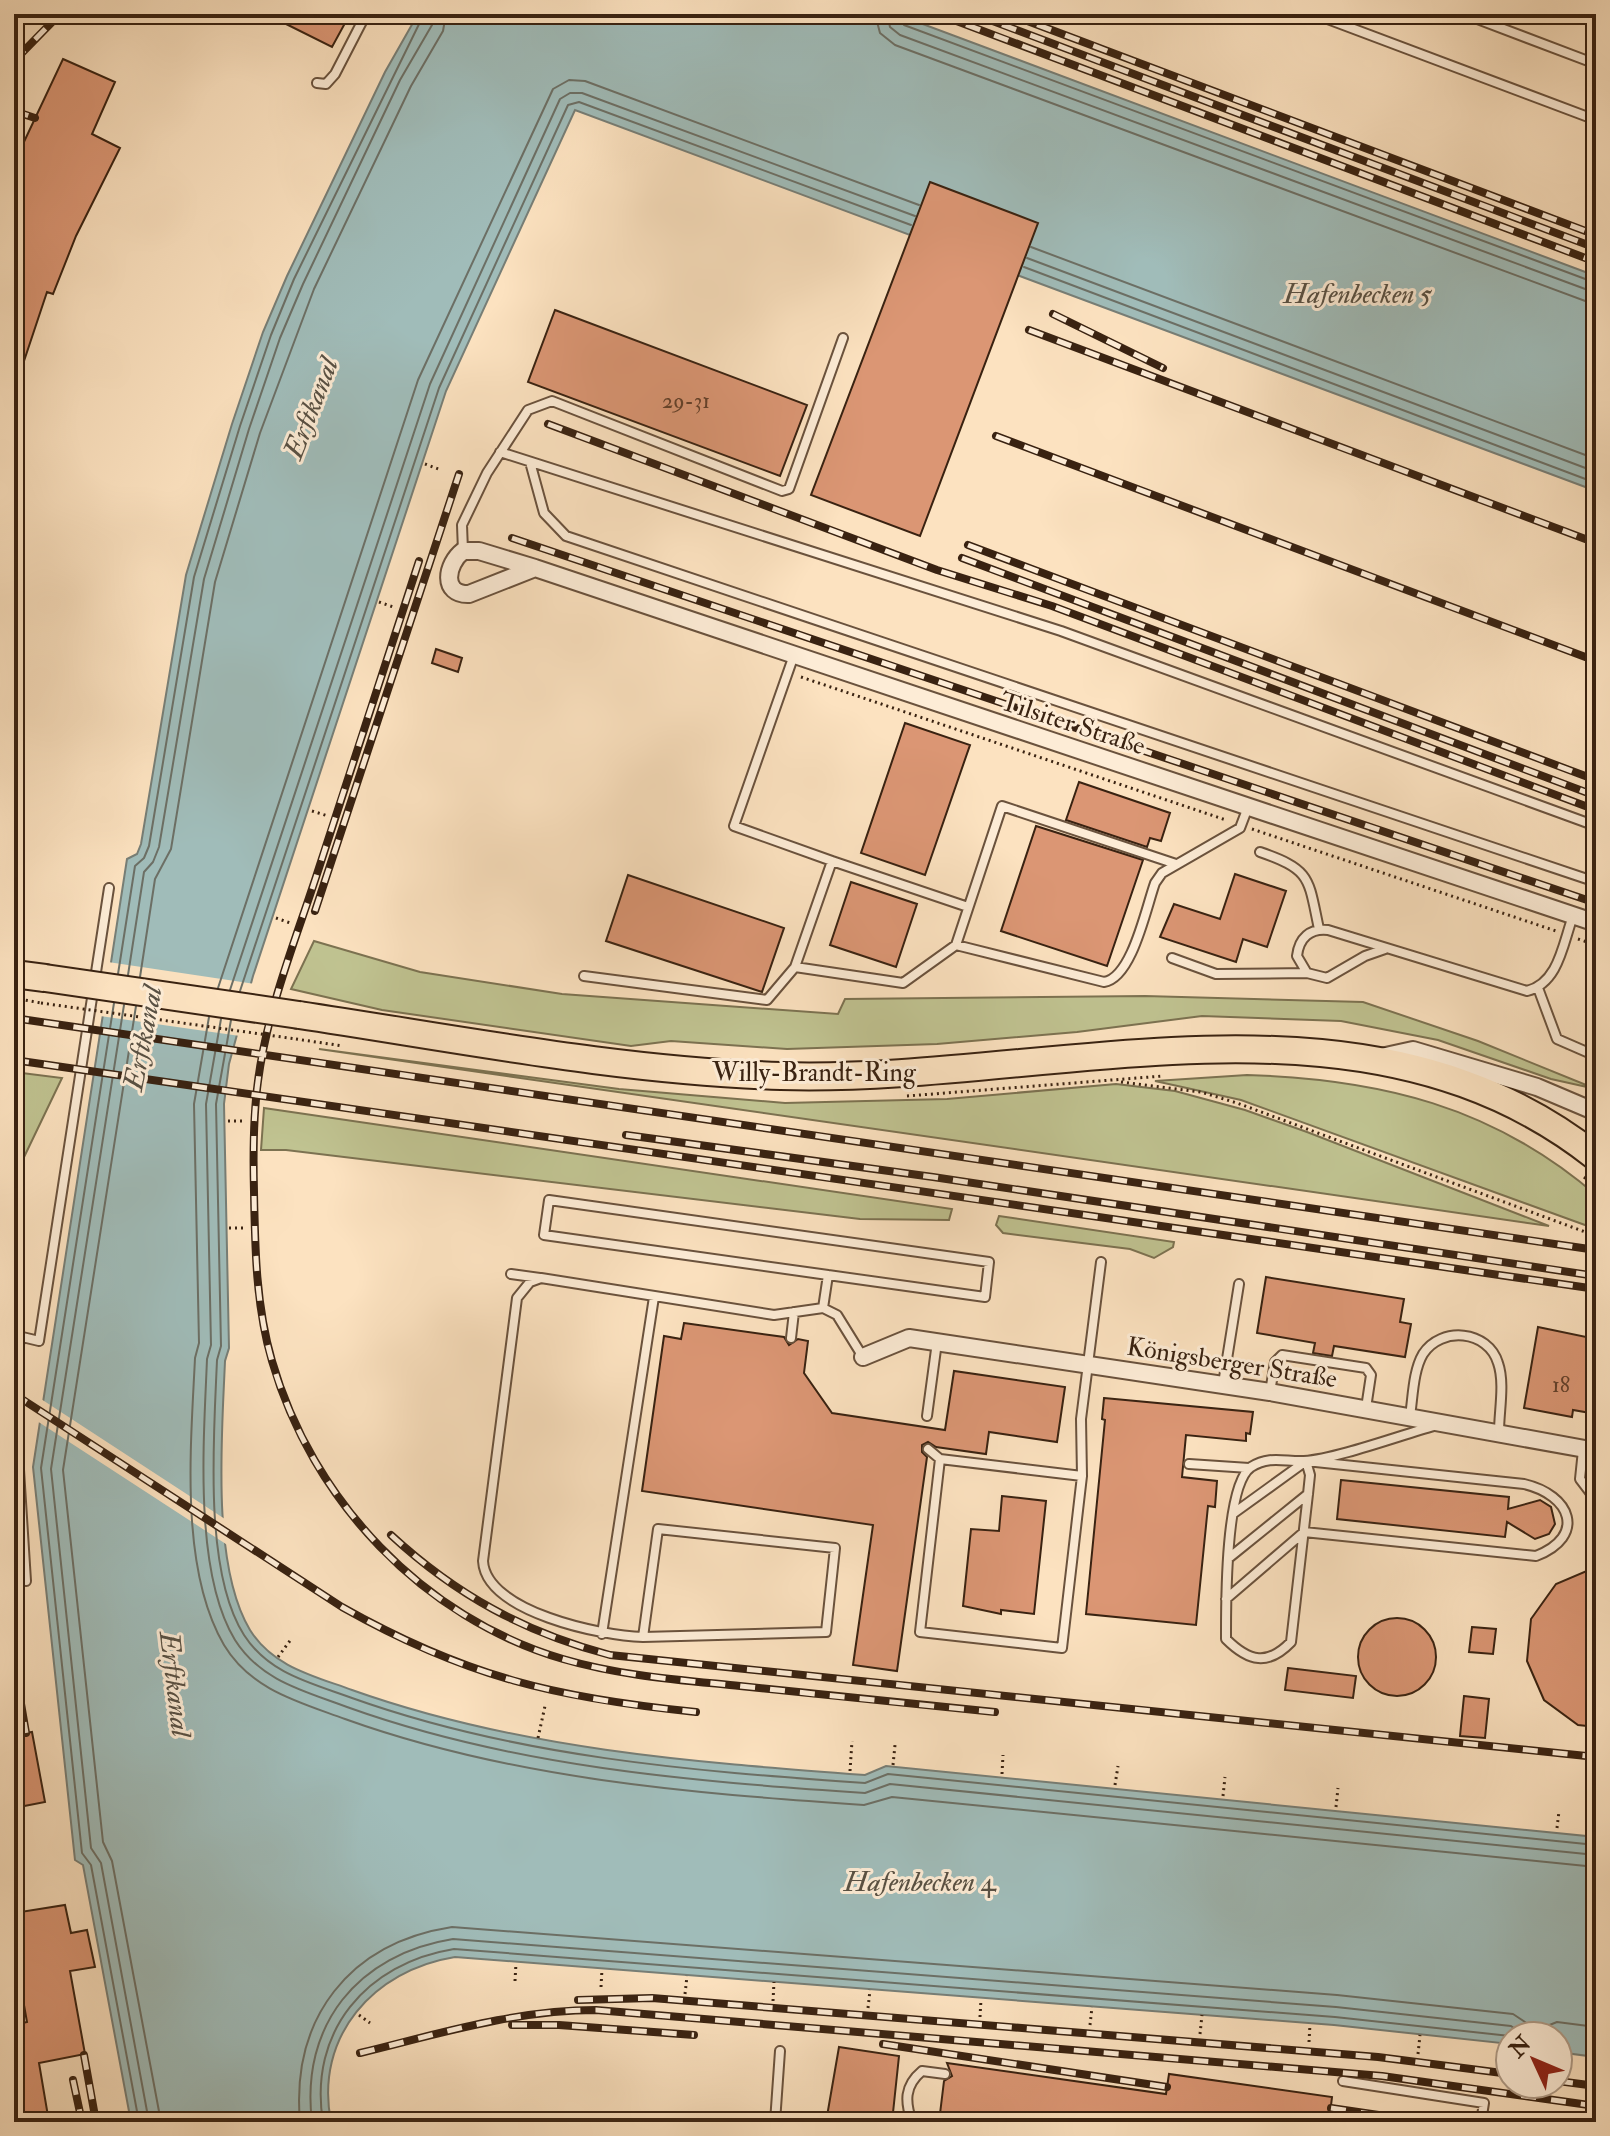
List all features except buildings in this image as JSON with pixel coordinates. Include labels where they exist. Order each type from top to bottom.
[{"type":"main road","name":"Willy-Brandt-Ring","points":[[14,974],[43,991],[297,1027],[782,1076],[942,1072],[1219,1049],[1308,1051],[1370,1059],[1474,1087],[1550,1125],[1586,1164]]},
{"type":"street","name":"Tilsiter Straße","points":[[463,551],[479,551],[535,568],[1596,923]]},
{"type":"street","points":[[463,551],[450,564],[448,573],[453,589],[461,594],[477,593],[535,568]]},
{"type":"street","points":[[1370,1059],[1413,1050],[1537,1087],[1596,1112]]},
{"type":"street","name":"Königsberger Straße","points":[[863,1357],[897,1340],[937,1342],[1223,1384],[1590,1450]]},
{"type":"lane","points":[[317,83],[326,84],[335,74],[366,14]]},
{"type":"lane","points":[[1314,14],[1596,120]]},
{"type":"lane","points":[[1464,14],[1596,64]]},
{"type":"lane","points":[[463,551],[462,525],[500,452],[528,410],[552,401],[782,491],[793,482],[843,338]]},
{"type":"lane","points":[[500,452],[1061,631],[1596,826]]},
{"type":"lane","points":[[530,462],[544,513],[566,536],[1596,882]]},
{"type":"lane","points":[[794,655],[734,826],[968,907]]},
{"type":"lane","points":[[795,967],[903,983],[956,945],[1002,806],[1176,864]]},
{"type":"lane","points":[[956,945],[1104,982],[1113,981],[1125,968],[1155,883],[1176,864],[1241,825],[1248,806]]},
{"type":"lane","points":[[1260,852],[1291,862],[1303,871],[1319,929]]},
{"type":"lane","points":[[584,976],[767,1000],[795,967],[832,861]]},
{"type":"lane","points":[[14,1386],[17,1336],[39,1341],[109,888]]},
{"type":"lane","points":[[1307,973],[1298,960],[1299,946],[1305,937],[1319,929],[1518,990],[1538,988],[1554,972],[1574,915]]},
{"type":"lane","points":[[1172,958],[1216,974],[1307,973],[1327,978],[1358,959],[1385,949]]},
{"type":"lane","points":[[1538,988],[1557,1039],[1596,1056]]},
{"type":"lane","points":[[549,1200],[989,1262],[985,1297],[828,1275],[544,1235],[549,1200]]},
{"type":"lane","points":[[940,1459],[920,1632],[1062,1648],[1082,1476],[1081,1419],[1086,1363],[1101,1262]]},
{"type":"lane","points":[[511,1274],[774,1315],[823,1308],[837,1315],[863,1357]]},
{"type":"lane","points":[[823,1308],[828,1275]]},
{"type":"lane","points":[[541,1278],[530,1282],[517,1298],[484,1573],[500,1593],[519,1604],[602,1634],[643,1637],[826,1632],[835,1548],[658,1529],[643,1637]]},
{"type":"lane","points":[[1223,1384],[1239,1284]]},
{"type":"lane","points":[[602,1634],[654,1297]]},
{"type":"lane","points":[[791,1338],[794,1312]]},
{"type":"lane","points":[[1410,1416],[1419,1361],[1428,1347],[1447,1336],[1471,1336],[1486,1343],[1499,1364],[1499,1432]]},
{"type":"lane","points":[[927,1416],[937,1342]]},
{"type":"lane","points":[[1270,1392],[1275,1362],[1282,1355],[1366,1368],[1371,1375],[1366,1408]]},
{"type":"lane","points":[[1234,1513],[1306,1461],[1446,1422]]},
{"type":"lane","points":[[928,1449],[940,1459],[1082,1476]]},
{"type":"lane","points":[[1590,1450],[1580,1479],[1596,1500]]},
{"type":"lane","points":[[1189,1464],[1249,1468],[1270,1458],[1524,1484],[1544,1489],[1559,1498],[1567,1516],[1563,1536],[1553,1550],[1536,1556],[1304,1532],[1226,1599]]},
{"type":"lane","points":[[14,1461],[19,1470],[26,1581]]},
{"type":"lane","points":[[1249,1468],[1236,1491],[1226,1599],[1226,1639],[1240,1653],[1260,1658],[1277,1656],[1291,1642],[1310,1475],[1306,1461]]},
{"type":"lane","points":[[1230,1557],[1308,1494]]},
{"type":"lane","points":[[775,2122],[780,2051]]},
{"type":"lane","points":[[912,2122],[906,2105],[908,2089],[915,2077],[922,2071],[945,2074]]},
{"type":"lane","points":[[1343,2081],[1484,2103],[1481,2122]]},
{"type":"path","points":[[425,464],[441,470]]},
{"type":"path","points":[[379,602],[396,608]]},
{"type":"path","points":[[787,672],[1596,945]]},
{"type":"path","points":[[312,811],[328,816]]},
{"type":"path","points":[[276,918],[293,924]]},
{"type":"path","points":[[14,998],[43,991],[297,1027]]},
{"type":"path","points":[[1165,1076],[1110,1081],[1201,1092],[1237,1103],[1596,1236]]},
{"type":"path","points":[[228,1121],[245,1121]]},
{"type":"path","points":[[1586,1164],[1596,1187]]},
{"type":"path","points":[[229,1228],[247,1228]]},
{"type":"path","points":[[278,1657],[292,1638]]},
{"type":"path","points":[[538,1738],[545,1706]]},
{"type":"path","points":[[850,1771],[852,1741]]},
{"type":"path","points":[[893,1765],[895,1745]]},
{"type":"path","points":[[1002,1774],[1003,1755]]},
{"type":"path","points":[[1115,1785],[1118,1766]]},
{"type":"path","points":[[1223,1796],[1225,1777]]},
{"type":"path","points":[[1336,1807],[1338,1788]]},
{"type":"path","points":[[1557,1828],[1559,1811]]},
{"type":"path","points":[[515,1981],[516,1963]]},
{"type":"path","points":[[601,1987],[602,1969]]},
{"type":"path","points":[[685,1994],[687,1976]]},
{"type":"path","points":[[773,2001],[774,1982]]},
{"type":"path","points":[[868,2008],[870,1990]]},
{"type":"path","points":[[980,2017],[981,1999]]},
{"type":"path","points":[[1090,2025],[1092,2007]]},
{"type":"path","points":[[359,2015],[370,2023]]},
{"type":"path","points":[[1200,2034],[1202,2015]]},
{"type":"path","points":[[1309,2042],[1310,2024]]},
{"type":"path","points":[[1418,2054],[1420,2035]]},
{"type":"green space","points":[[314,941],[420,972],[562,994],[838,1014],[845,999],[1145,996],[1363,1002],[1478,1041],[1596,1089],[1551,1079],[1438,1040],[1341,1021],[1202,1016],[1077,1032],[937,1044],[787,1049],[671,1041],[631,1046],[382,1010],[291,989]]},
{"type":"green space","points":[[319,1049],[619,1089],[785,1103],[947,1099],[1116,1084],[1175,1091],[1245,1110],[1307,1132],[1549,1226]]},
{"type":"green space","points":[[14,1072],[62,1078],[14,1178]]},
{"type":"green space","points":[[1247,1075],[1343,1083],[1388,1091],[1475,1119],[1517,1139],[1557,1164],[1596,1195],[1596,1229],[1241,1100],[1155,1081]]},
{"type":"green space","points":[[264,1108],[952,1209],[949,1220],[860,1219],[286,1150],[261,1150]]},
{"type":"green space","points":[[999,1216],[1174,1242],[1173,1247],[1154,1258],[1130,1249],[1003,1233],[996,1225]]},
{"type":"water","points":[[418,14],[896,14],[1596,276],[1596,491],[575,110],[446,391],[253,976],[229,1064],[224,1104],[229,1348],[225,1361],[221,1461],[224,1536],[229,1571],[238,1603],[259,1643],[295,1669],[415,1710],[541,1739],[735,1765],[865,1775],[886,1766],[1596,1837],[1596,2057],[1574,2054],[1574,2020],[1494,2020],[1494,2042],[1334,2025],[455,1957],[426,1964],[399,1976],[376,1992],[356,2012],[341,2035],[332,2062],[328,2091],[331,2122],[131,2122],[83,1865],[75,1860],[33,1467],[127,859],[137,854],[141,844],[186,575],[263,332],[385,72]]},
{"type":"pier","points":[[108,962],[255,984],[240,1036],[100,1016]]},
{"type":"pier","points":[[41,1399],[228,1521],[232,1548],[37,1421]]},
{"type":"railway","points":[[14,61],[60,14]]},
{"type":"railway","points":[[938,14],[1596,262]]},
{"type":"railway","points":[[974,14],[1596,248]]},
{"type":"railway","points":[[1009,14],[1596,235]]},
{"type":"railway","points":[[14,111],[35,118]]},
{"type":"railway","points":[[1053,314],[1163,368]]},
{"type":"railway","points":[[1029,330],[1596,543]]},
{"type":"railway","points":[[548,424],[937,570],[1052,606],[1596,810]]},
{"type":"railway","points":[[996,436],[1596,661]]},
{"type":"railway","points":[[315,911],[459,474]]},
{"type":"railway","points":[[512,538],[1596,903]]},
{"type":"railway","points":[[968,545],[1596,780]]},
{"type":"railway","points":[[962,558],[1596,796]]},
{"type":"railway","points":[[419,561],[282,978],[258,1081],[254,1150],[257,1277],[272,1361],[290,1412],[315,1460],[345,1506],[380,1547],[420,1583],[464,1615],[512,1640],[563,1659],[629,1673],[995,1712]]},
{"type":"railway","points":[[14,1018],[1596,1250]]},
{"type":"railway","points":[[14,1060],[1596,1289]]},
{"type":"railway","points":[[626,1135],[933,1177],[1596,1276]]},
{"type":"railway","points":[[14,1394],[342,1607],[387,1631],[430,1651],[513,1680],[599,1700],[696,1712]]},
{"type":"railway","points":[[391,1535],[441,1576],[493,1609],[549,1635],[610,1655],[1596,1757]]},
{"type":"railway","points":[[14,1663],[26,1733]]},
{"type":"railway","points":[[578,2000],[652,1998],[1378,2057],[1494,2072]]},
{"type":"railway","points":[[360,2053],[506,2019],[596,2010],[1382,2076],[1596,2106]]},
{"type":"railway","points":[[512,2025],[559,2025],[694,2035]]},
{"type":"railway","points":[[883,2044],[1167,2087]]},
{"type":"railway","points":[[84,2055],[96,2122]]},
{"type":"railway","points":[[73,2080],[82,2122]]},
{"type":"railway","points":[[1574,2083],[1596,2086]]},
{"type":"railway","points":[[1331,2108],[1426,2122]]},
{"type":"water label","name":"Hafenbecken 5","points":[[1358,293]]},
{"type":"water label","name":"Erftkanal","points":[[310,408]]},
{"type":"water label","name":"Erftkanal","points":[[142,1038]]},
{"type":"water label","name":"Erftkanal","points":[[176,1684]]},
{"type":"water label","name":"Hafenbecken 4","points":[[920,1881]]}]
